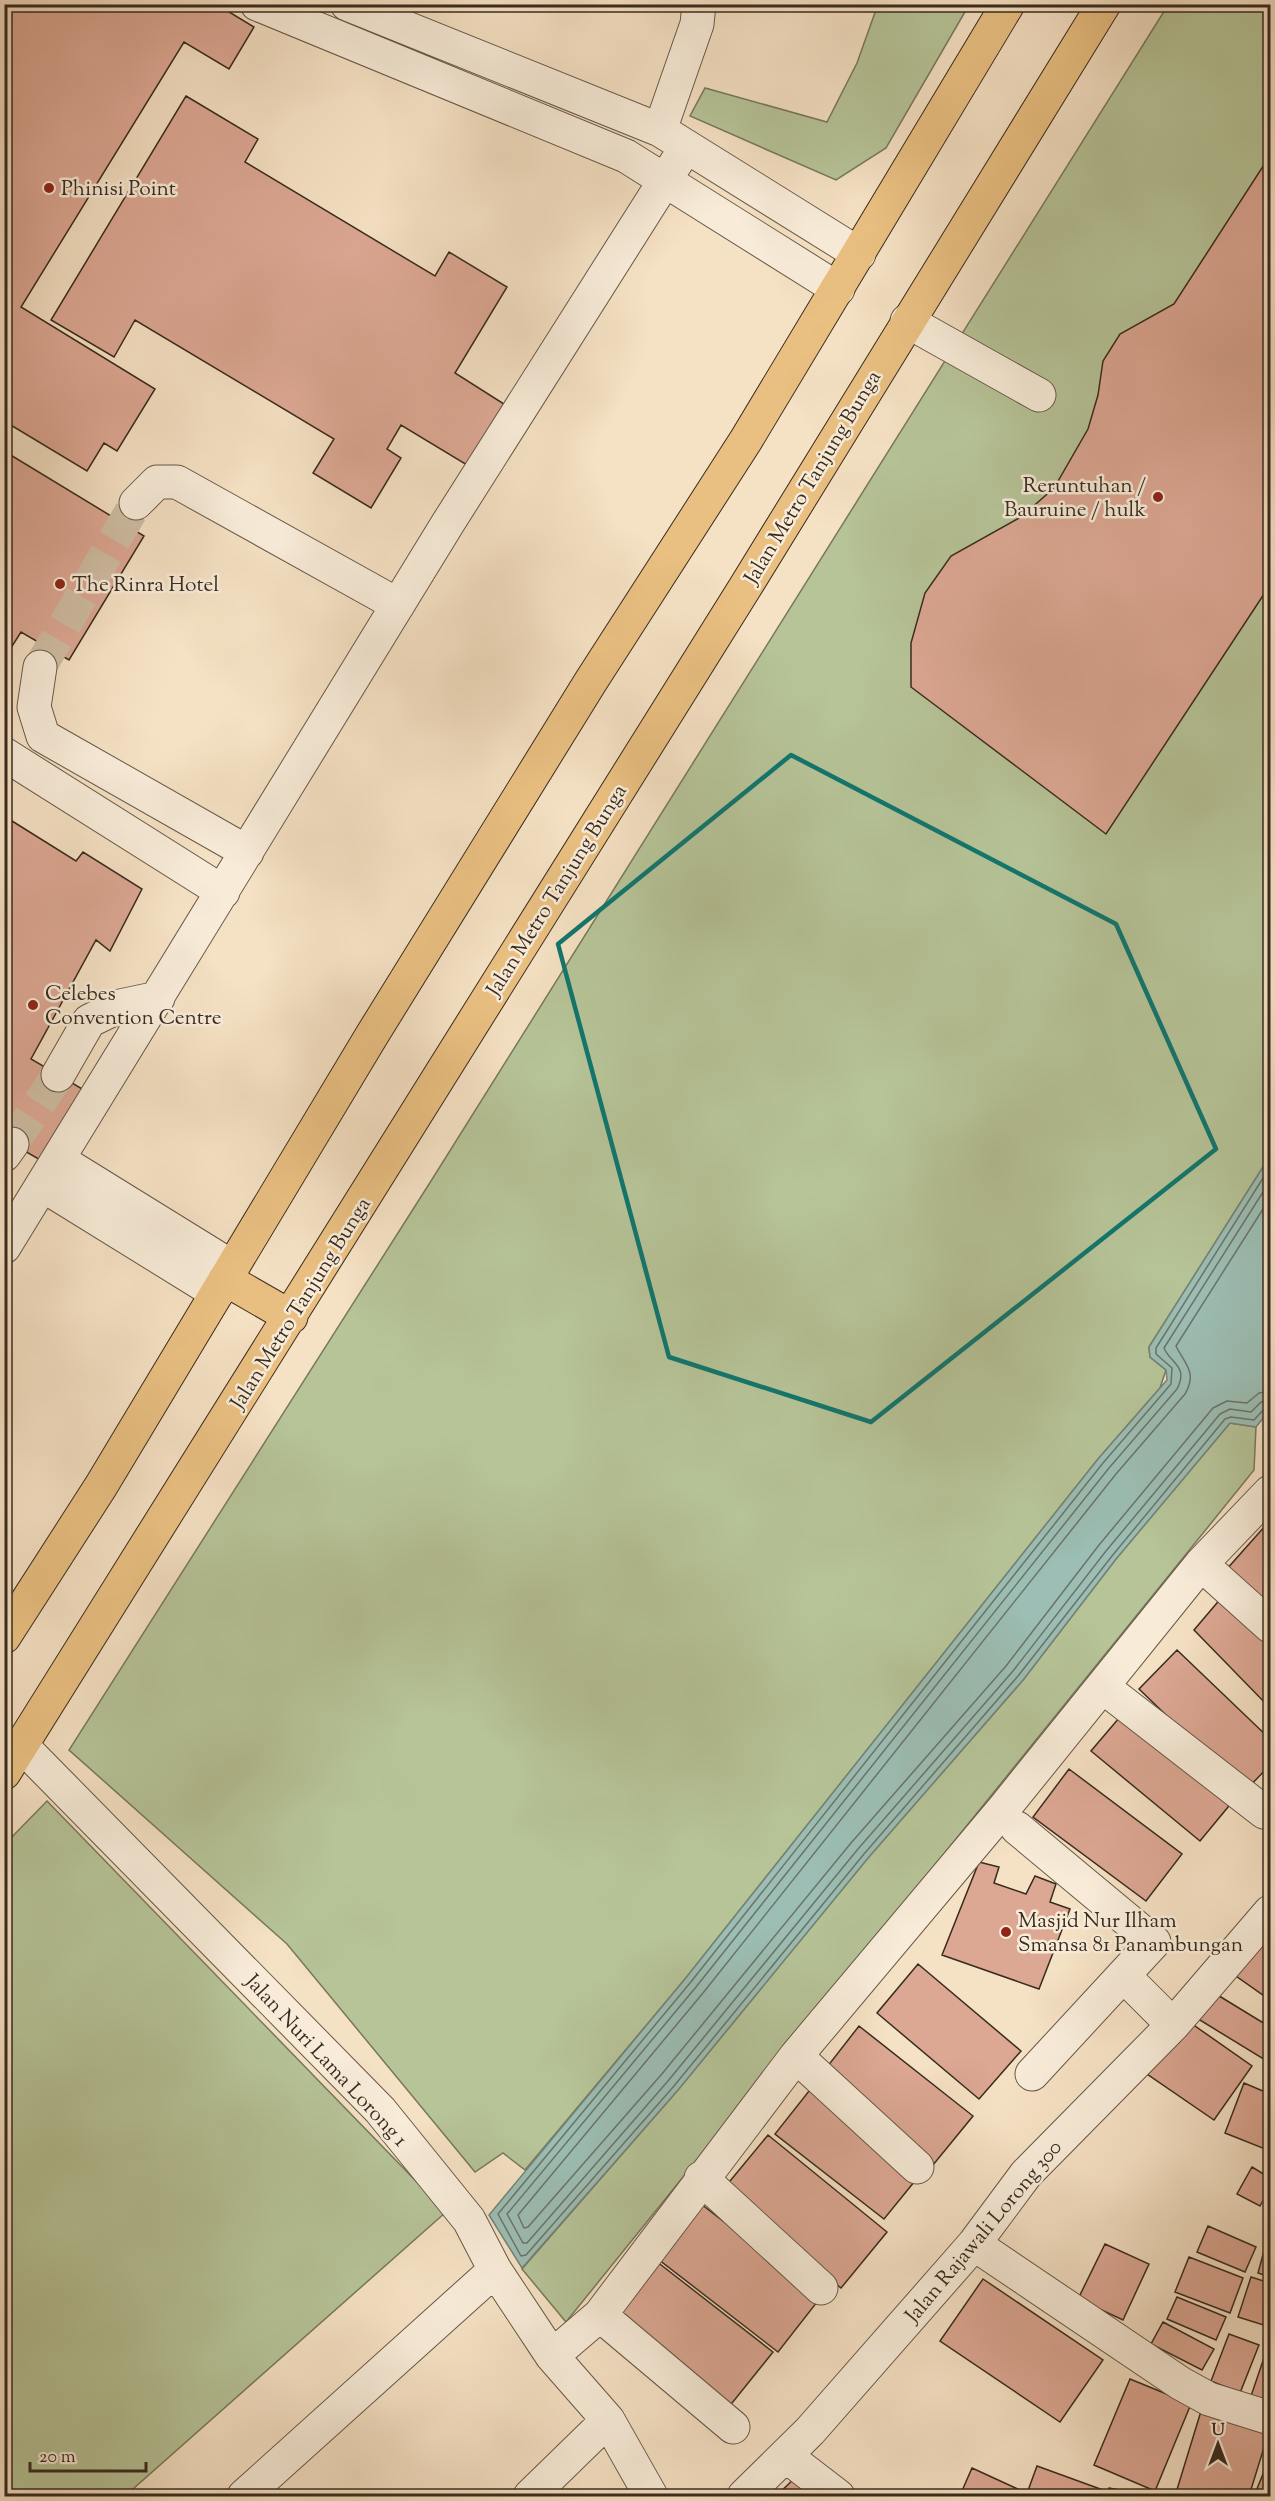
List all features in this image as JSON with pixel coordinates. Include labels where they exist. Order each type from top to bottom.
[{"type":"main road","points":[[4,1637],[101,1486],[591,681],[746,440],[1008,4]]},
{"type":"main road","name":"Jalan Metro Tanjung Bunga","points":[[4,1773],[744,589],[1104,4]]},
{"type":"main road","points":[[225,1280],[291,1317]]},
{"type":"street","points":[[257,4],[626,156],[838,289]]},
{"type":"street","points":[[347,4],[673,138],[859,254]]},
{"type":"street","points":[[4,1247],[52,1173],[398,605],[665,179],[697,24],[699,4]]},
{"type":"street","points":[[368,50],[383,20]]},
{"type":"street","points":[[907,321],[1039,395]]},
{"type":"street","points":[[136,503],[157,482],[177,482],[398,605]]},
{"type":"street","points":[[40,667],[34,707],[43,736],[247,852]]},
{"type":"street","points":[[4,754],[223,892]]},
{"type":"street","points":[[58,1075],[89,1020],[120,1006],[158,998]]},
{"type":"street","points":[[52,1173],[225,1280]]},
{"type":"street","points":[[556,2353],[593,2321],[796,2056],[1103,1687],[1201,1564],[1270,1492]]},
{"type":"street","points":[[1201,1564],[1270,1626]]},
{"type":"street","points":[[1103,1687],[1264,1812]]},
{"type":"street","name":"Jalan Nuri Lama Lorong 1","points":[[22,1746],[380,2110],[469,2220],[495,2270],[608,2420],[651,2496]]},
{"type":"street","points":[[1017,1828],[1154,1942],[1128,1979],[1032,2074]]},
{"type":"street","name":"Jalan Rajawali Lorong 300","points":[[744,2496],[786,2456],[974,2244],[1026,2174],[1167,2019],[1270,1912]]},
{"type":"street","points":[[1128,1979],[1167,2019]]},
{"type":"street","points":[[796,2056],[917,2167]]},
{"type":"street","points":[[701,2178],[822,2288]]},
{"type":"street","points":[[974,2244],[1180,2383],[1209,2399],[1270,2418]]},
{"type":"street","points":[[244,2496],[495,2270]]},
{"type":"street","points":[[593,2321],[733,2427]]},
{"type":"street","points":[[530,2496],[608,2420]]},
{"type":"street","points":[[786,2456],[838,2496]]},
{"type":"highlighted area","points":[[791,755],[1116,924],[1216,1149],[871,1422],[669,1357],[558,944]]},
{"type":"green space","points":[[878,4],[969,5],[886,148],[836,180],[690,116],[705,88],[827,122],[857,63]]},
{"type":"green space","points":[[1168,5],[1270,5],[1270,1156],[1149,1347],[1150,1357],[1166,1370],[1160,1388],[1098,1459],[685,1979],[525,2170],[503,2153],[475,2172],[287,1944],[69,1750],[431,1181]]},
{"type":"green space","points":[[1230,1423],[1256,1427],[1254,1470],[566,2322],[522,2269],[678,2090],[868,1858],[1023,1680],[1116,1559]]},
{"type":"green space","points":[[47,1801],[446,2212],[125,2496],[5,2496],[5,1844]]},
{"type":"water","points":[[1270,1156],[1270,1410],[1256,1427],[1230,1423],[1116,1559],[1023,1680],[868,1858],[678,2090],[522,2268],[489,2215],[685,1979],[1098,1459],[1167,1380],[1166,1370],[1150,1357],[1149,1347]]},
{"type":"building","name":"Phinisi Point","points":[[4,4],[216,4],[254,27],[229,69],[184,42],[21,307],[155,389],[117,451],[104,443],[87,471],[4,421]]},
{"type":"building","points":[[186,96],[258,139],[245,162],[435,276],[449,252],[507,287],[455,373],[504,404],[467,465],[401,425],[387,449],[401,458],[371,508],[313,473],[334,439],[135,320],[114,357],[51,320]]},
{"type":"building","name":"Reruntuhan / Bauruine / hulk","points":[[1269,157],[1270,585],[1106,834],[911,687],[911,643],[925,593],[951,556],[1021,517],[1054,488],[1088,429],[1098,395],[1103,361],[1120,334],[1174,304]]},
{"type":"building","name":"The Rinra Hotel","points":[[4,451],[144,536],[69,660],[21,632],[4,659]]},
{"type":"building","name":"Celebes Convention Centre","points":[[4,816],[76,861],[83,852],[142,889],[110,951],[96,940],[31,1059],[84,1090],[42,1161],[4,1139]]},
{"type":"building","points":[[1266,1525],[1270,1529],[1270,1609],[1226,1570]]},
{"type":"building","points":[[1222,1597],[1270,1638],[1270,1708],[1194,1630]]},
{"type":"building","points":[[1177,1650],[1270,1739],[1270,1765],[1245,1791],[1139,1689]]},
{"type":"building","points":[[1125,1711],[1233,1801],[1200,1841],[1091,1751]]},
{"type":"building","points":[[1069,1769],[1182,1854],[1146,1901],[1033,1817]]},
{"type":"building","name":"Masjid Nur Ilham Smansa 81 Panambungan","points":[[979,1862],[999,1867],[994,1883],[1026,1894],[1035,1876],[1056,1884],[1050,1902],[1070,1909],[1039,1989],[942,1955]]},
{"type":"building","points":[[1261,1941],[1270,1948],[1270,2000],[1236,1976]]},
{"type":"building","points":[[918,1964],[1021,2051],[979,2099],[877,2013]]},
{"type":"building","points":[[1211,1991],[1270,2027],[1270,2063],[1195,2017]]},
{"type":"building","points":[[1185,2019],[1252,2066],[1214,2120],[1147,2074]]},
{"type":"building","points":[[859,2026],[973,2116],[933,2165],[820,2076]]},
{"type":"building","points":[[1244,2083],[1270,2094],[1270,2151],[1225,2133]]},
{"type":"building","points":[[813,2086],[923,2171],[884,2219],[775,2134]]},
{"type":"building","points":[[768,2135],[887,2232],[841,2288],[721,2192]]},
{"type":"building","points":[[1252,2167],[1270,2178],[1270,2188],[1260,2206],[1237,2194]]},
{"type":"building","points":[[701,2204],[821,2297],[778,2352],[658,2259]]},
{"type":"building","points":[[1208,2226],[1256,2247],[1245,2272],[1197,2252]]},
{"type":"building","points":[[1105,2244],[1149,2264],[1123,2320],[1078,2299]]},
{"type":"building","points":[[1265,2247],[1270,2249],[1270,2277],[1258,2273]]},
{"type":"building","points":[[1189,2257],[1243,2278],[1230,2313],[1175,2292]]},
{"type":"building","points":[[656,2261],[773,2352],[724,2413],[608,2321]]},
{"type":"building","points":[[1251,2277],[1270,2283],[1270,2327],[1238,2317]]},
{"type":"building","points":[[983,2279],[1103,2360],[1060,2422],[940,2341]]},
{"type":"building","points":[[1177,2297],[1226,2317],[1216,2340],[1167,2319]]},
{"type":"building","points":[[1163,2322],[1214,2349],[1202,2370],[1151,2344]]},
{"type":"building","points":[[1229,2334],[1259,2345],[1240,2393],[1211,2381]]},
{"type":"building","points":[[1270,2343],[1270,2403],[1251,2396]]},
{"type":"building","points":[[1130,2379],[1191,2404],[1155,2491],[1094,2465]]},
{"type":"building","points":[[1202,2408],[1270,2428],[1249,2496],[1175,2496]]},
{"type":"building","points":[[1270,2457],[1268,2496],[1254,2496]]},
{"type":"building","points":[[1037,2466],[1103,2490],[1101,2496],[1026,2496]]},
{"type":"building","points":[[972,2468],[1022,2491],[1019,2496],[968,2496],[961,2493]]},
{"type":"building","points":[[796,2477],[814,2496],[776,2496]]},
{"type":"building","points":[[1109,2488],[1151,2496],[1107,2496]]},
{"type":"tunnel","points":[[40,667],[136,503]]},
{"type":"tunnel","points":[[12,1144],[58,1075]]},
{"type":"place","name":"Phinisi Point","points":[[49,188]]},
{"type":"place","name":"Reruntuhan / Bauruine / hulk","points":[[1158,497]]},
{"type":"place","name":"The Rinra Hotel","points":[[60,584]]},
{"type":"place","name":"Celebes Convention Centre","points":[[33,1005]]},
{"type":"place","name":"Masjid Nur Ilham Smansa 81 Panambungan","points":[[1006,1932]]}]
